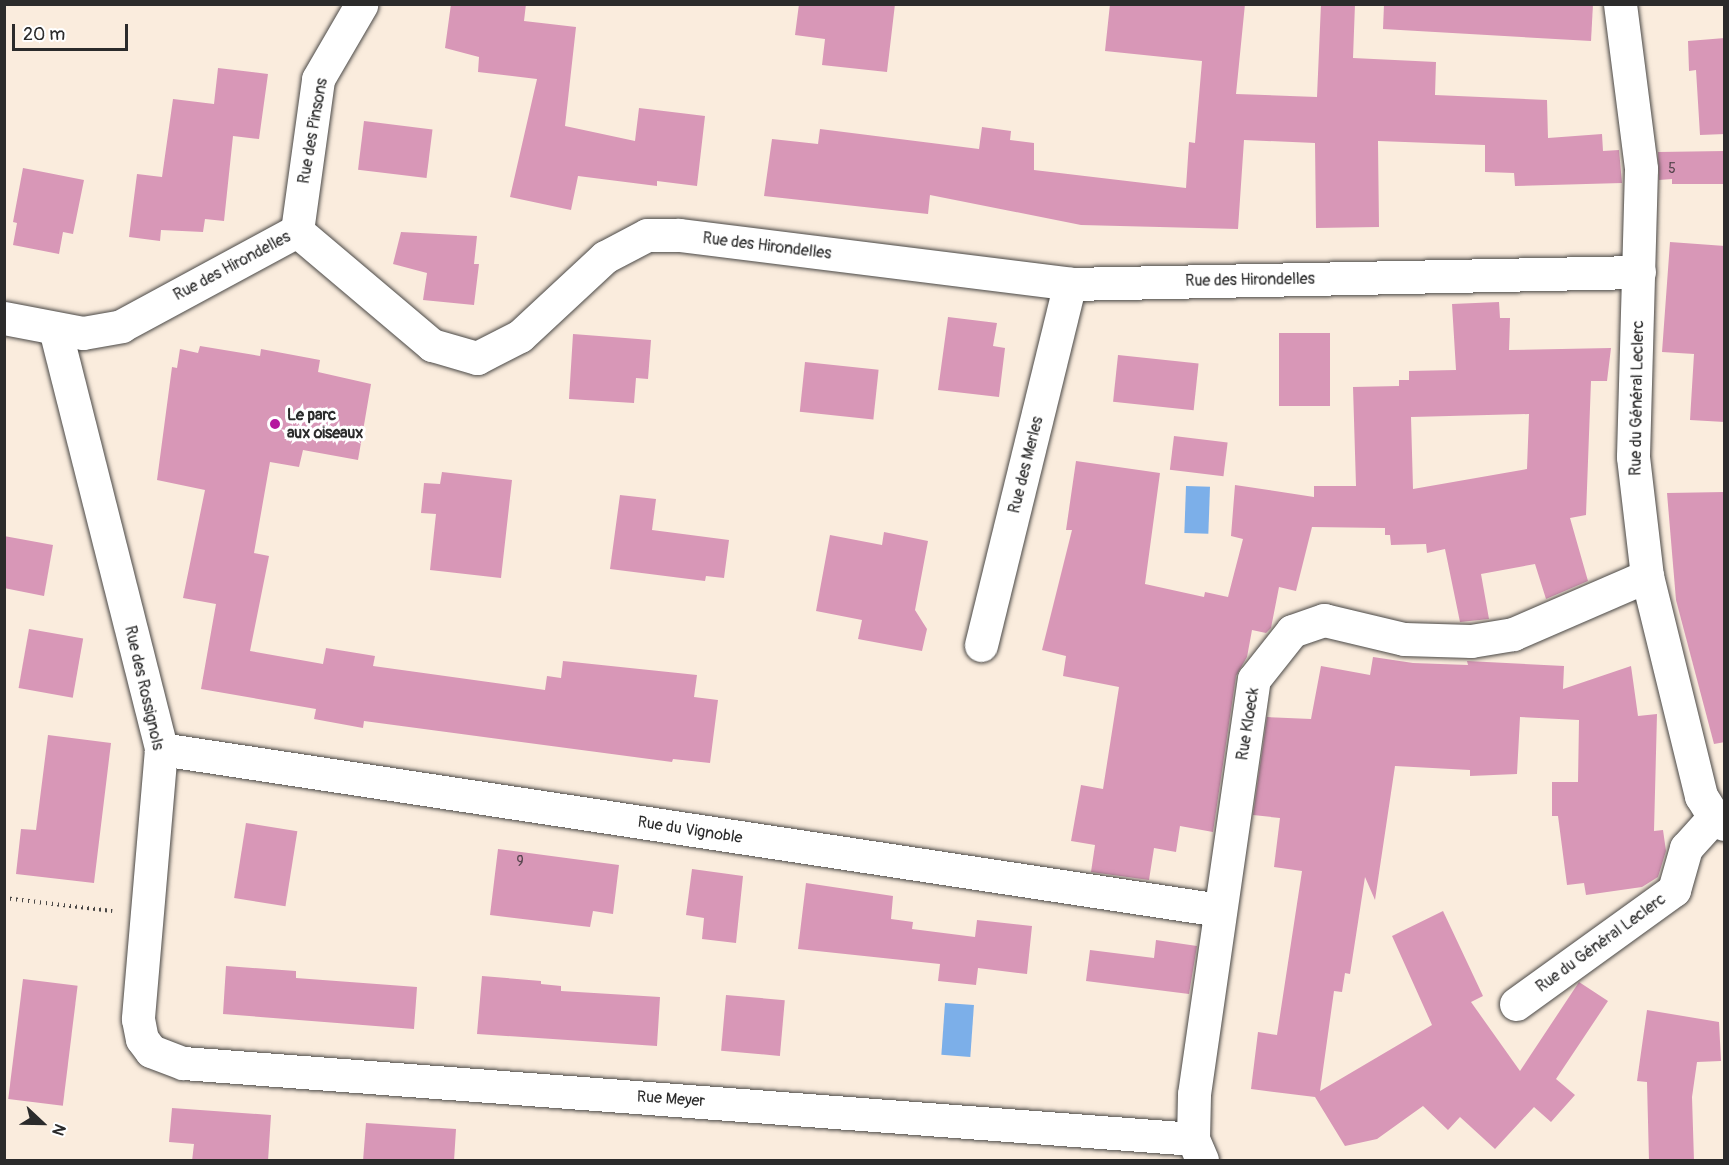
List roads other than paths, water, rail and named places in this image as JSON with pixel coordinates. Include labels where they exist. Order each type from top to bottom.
[{"type":"street","name":"Rue du Général Leclerc","points":[[1516,1004],[1674,890],[1686,848],[1719,821],[1701,796],[1647,576],[1633,458],[1641,169],[1620,4]]},
{"type":"street","name":"Rue des Pinsons","points":[[297,231],[318,79],[361,5]]},
{"type":"street","name":"Rue des Hirondelles","points":[[4,318],[83,333],[121,326],[297,231],[432,345],[477,358],[520,336],[604,257],[646,235],[680,235],[1070,284],[1639,272]]},
{"type":"street","name":"Rue des Merles","points":[[981,645],[1070,284]]},
{"type":"street","name":"Rue des Rossignols","points":[[55,329],[161,749],[138,1019],[142,1039],[151,1051]]},
{"type":"street","name":"Rue Kloeck","points":[[1197,1150],[1194,1094],[1254,679],[1292,631],[1324,620],[1404,639],[1471,642],[1513,634],[1647,576]]},
{"type":"street","name":"Rue du Vignoble","points":[[161,749],[1219,910]]},
{"type":"street","name":"Rue Meyer","points":[[151,1051],[183,1063],[1197,1150]]},
{"type":"water","points":[[1186,486],[1210,487],[1208,534],[1184,533]]},
{"type":"water","points":[[945,1003],[974,1005],[970,1057],[941,1055]]},
{"type":"place","name":"Le parc aux oiseaux","points":[[275,424]]}]
